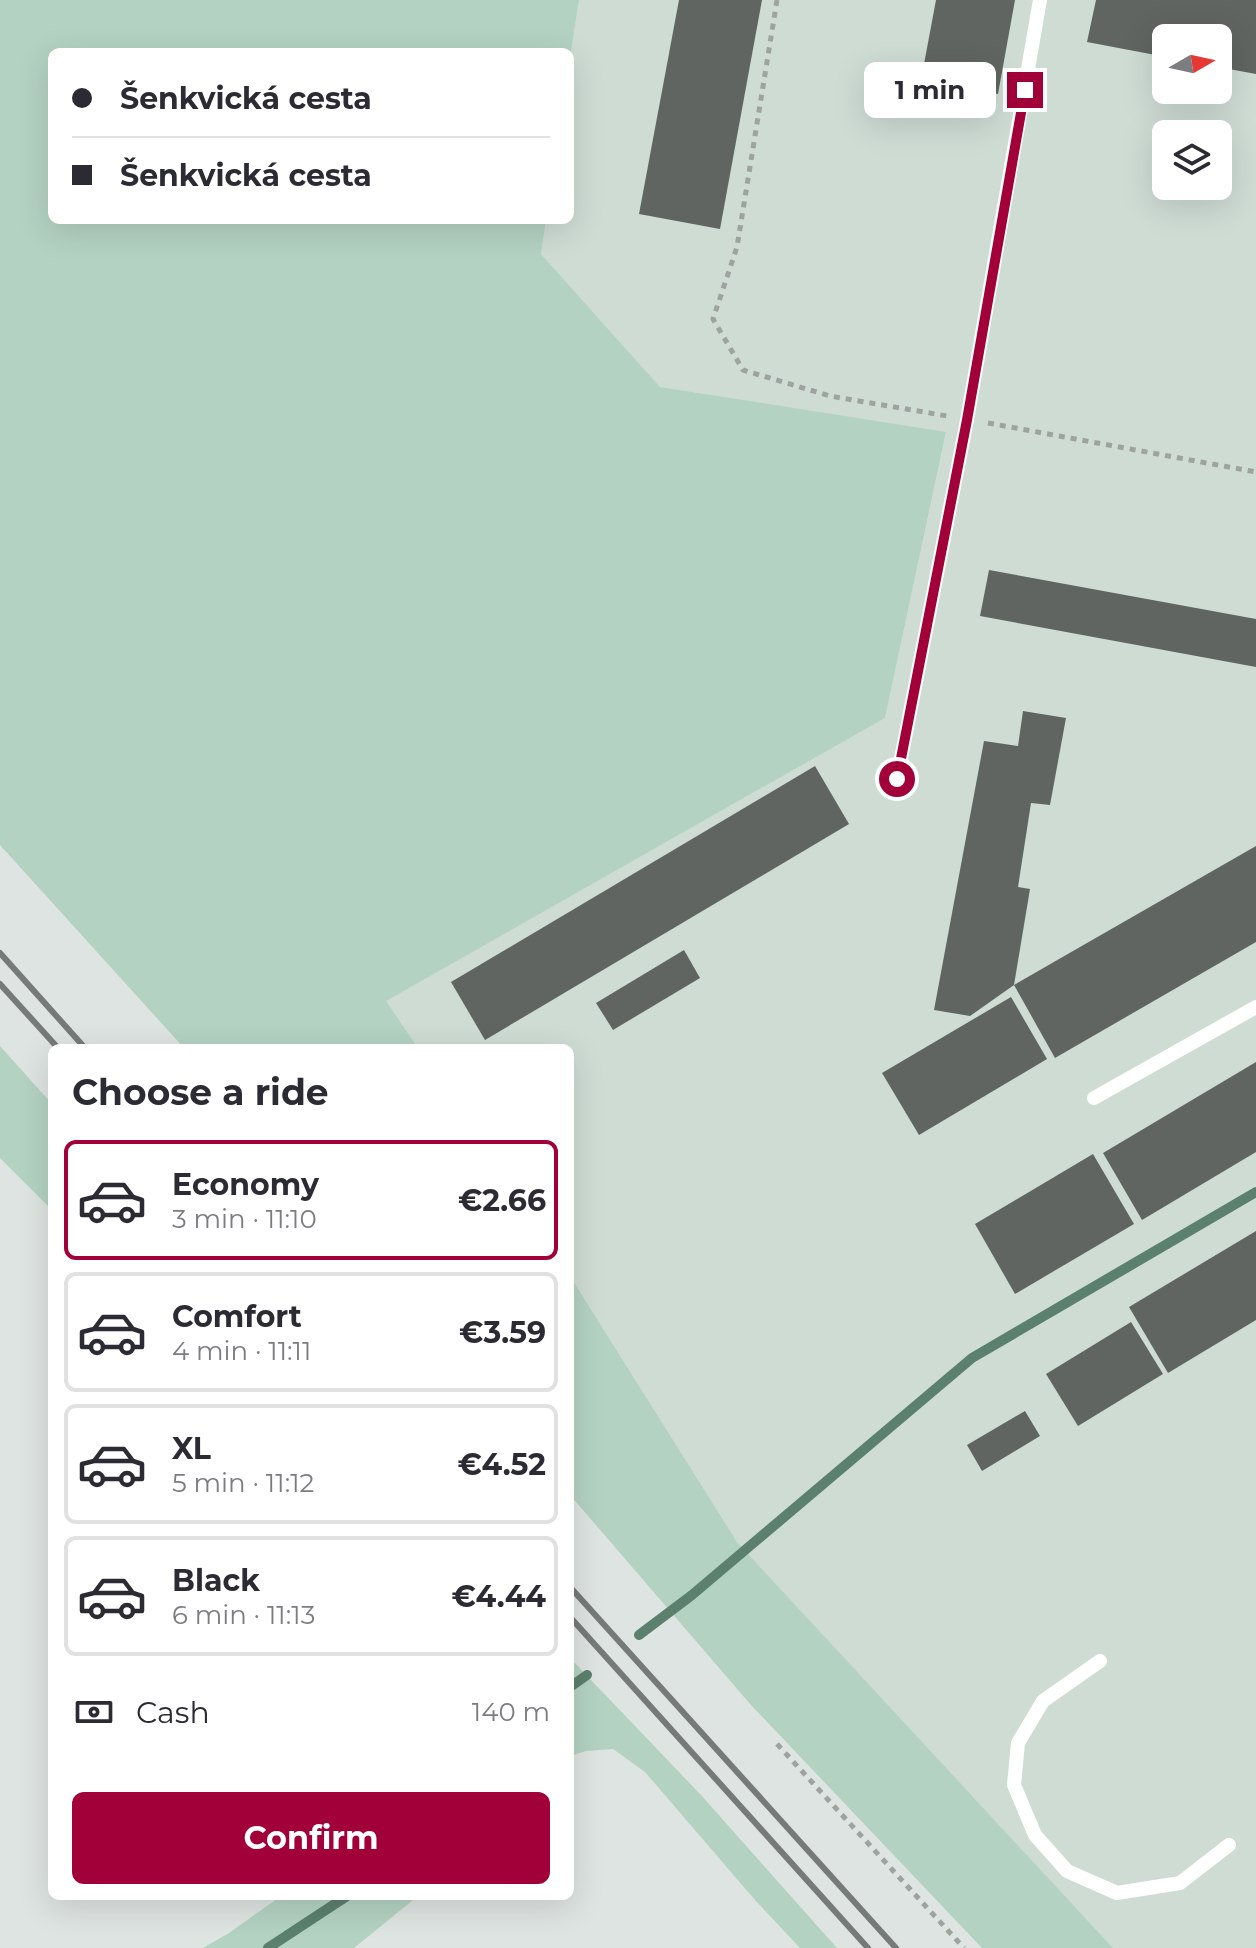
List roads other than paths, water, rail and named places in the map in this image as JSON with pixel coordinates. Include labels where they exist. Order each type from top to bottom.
[{"type":"lane","points":[[897,779],[967,420],[1040,0]]},
{"type":"lane","points":[[1094,1098],[1256,1007]]},
{"type":"lane","points":[[1100,1661],[1043,1701],[1018,1743],[1014,1785],[1035,1835],[1067,1871],[1117,1893],[1180,1883],[1229,1845]]},
{"type":"waterway","points":[[639,1635],[692,1595],[972,1358],[1256,1192]]},
{"type":"waterway","points":[[574,1684],[587,1675]]},
{"type":"waterway","points":[[268,1948],[341,1900]]},
{"type":"railway","points":[[0,953],[81,1044]]},
{"type":"railway","points":[[0,984],[54,1044]]},
{"type":"railway","points":[[574,1591],[896,1948]]},
{"type":"railway","points":[[574,1621],[868,1948]]}]
